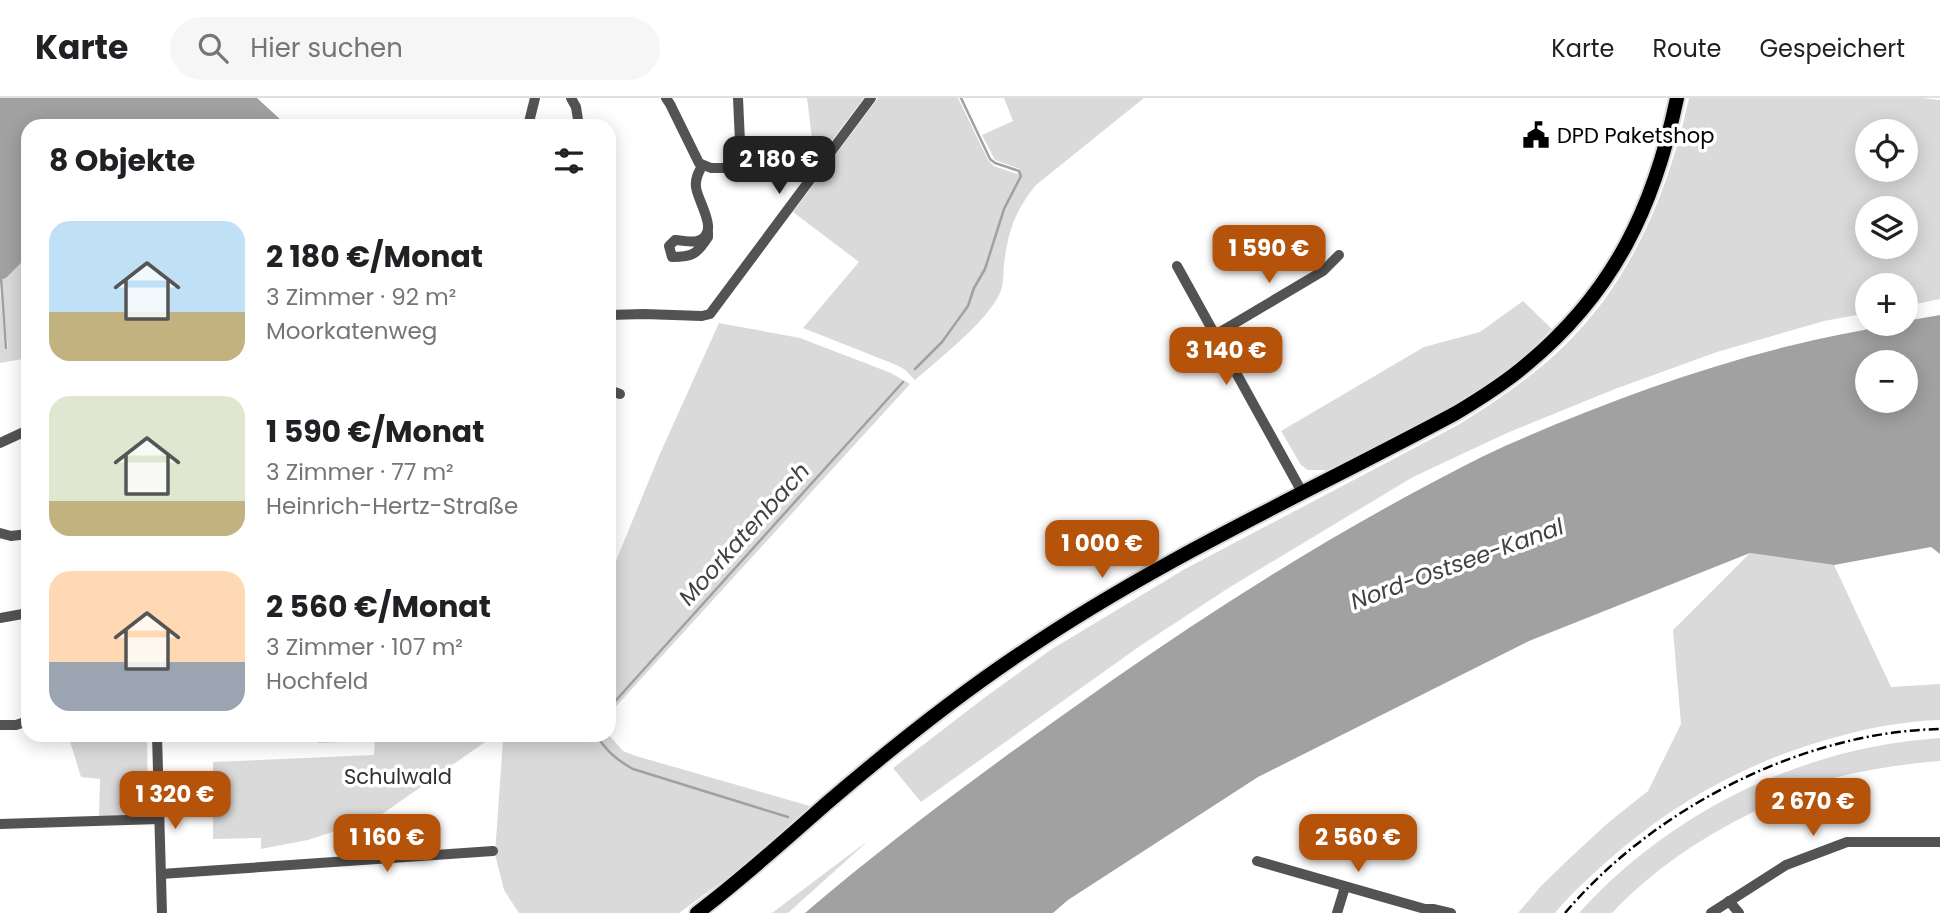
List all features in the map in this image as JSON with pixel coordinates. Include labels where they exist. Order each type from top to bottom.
[{"type":"main road","points":[[697,913],[754,868],[880,759],[1023,652],[1120,589],[1224,531],[1406,440],[1474,402],[1526,365],[1575,319],[1601,286],[1634,231],[1661,164],[1677,98]]},
{"type":"street","points":[[530,119],[535,98]]},
{"type":"street","points":[[571,98],[578,119]]},
{"type":"street","points":[[666,98],[699,163],[702,166],[726,168],[740,142],[738,98]]},
{"type":"street","points":[[616,315],[710,314],[871,98]]},
{"type":"street","points":[[702,166],[697,176],[696,188],[708,223],[708,232]]},
{"type":"street","points":[[1215,335],[1322,271],[1339,256]]},
{"type":"street","points":[[1177,266],[1302,492]]},
{"type":"street","points":[[0,443],[21,433]]},
{"type":"street","points":[[0,533],[21,535]]},
{"type":"street","points":[[0,618],[21,614]]},
{"type":"street","points":[[0,724],[21,723]]},
{"type":"street","points":[[157,742],[162,913]]},
{"type":"street","points":[[0,824],[159,819]]},
{"type":"street","points":[[1711,913],[1786,864],[1847,842],[1940,842]]},
{"type":"street","points":[[161,873],[493,852]]},
{"type":"street","points":[[1257,861],[1424,911],[1434,909],[1451,913]]},
{"type":"street","points":[[1337,913],[1345,887]]},
{"type":"street","points":[[1729,901],[1739,913]]},
{"type":"green space","points":[[807,98],[864,98],[815,163]]},
{"type":"green space","points":[[878,98],[958,98],[988,160],[994,166],[1017,174],[1020,169],[995,160],[982,135],[1013,121],[1004,98],[1144,98],[1036,185],[1010,231],[1002,288],[993,306],[961,340],[915,380],[894,364],[803,328],[859,262],[793,212]]},
{"type":"green space","points":[[1689,98],[1940,100],[1940,299],[1918,304],[1918,273],[1855,273],[1855,315],[1824,321],[1717,352],[1615,389],[1507,433],[1413,477],[1230,587],[1140,646],[921,802],[893,768],[1052,649],[1185,569],[1458,425],[1511,390],[1560,350],[1585,324],[1607,295],[1644,234],[1670,167]]},
{"type":"green space","points":[[21,263],[21,359],[0,363],[0,291],[5,349],[8,348],[1,280]]},
{"type":"green space","points":[[1523,301],[1552,329],[1511,368],[1408,431],[1328,470],[1308,470],[1301,465],[1281,431],[1424,347],[1480,332]]},
{"type":"green space","points":[[719,323],[800,338],[891,373],[910,384],[616,706],[616,561],[659,456]]},
{"type":"green space","points":[[1750,553],[1834,565],[1891,687],[1940,684],[1940,720],[1902,723],[1852,733],[1809,745],[1751,767],[1697,796],[1645,830],[1594,873],[1555,913],[1518,913],[1572,856],[1648,791],[1681,724],[1673,630]]},
{"type":"green space","points":[[1940,738],[1940,761],[1860,772],[1814,785],[1744,817],[1697,844],[1652,876],[1612,913],[1579,913],[1615,877],[1655,844],[1698,815],[1743,791],[1790,770],[1839,755],[1889,744]]},
{"type":"green space","points":[[70,742],[147,742],[148,816],[99,816],[100,779],[81,777]]},
{"type":"green space","name":"Schulwald","points":[[375,742],[485,742],[378,817],[308,840],[261,849],[261,838],[213,839],[213,762],[374,755]]},
{"type":"green space","points":[[503,742],[615,742],[623,751],[636,756],[810,806],[738,870],[679,913],[519,913],[504,890],[495,854]]},
{"type":"green space","points":[[869,840],[788,913],[772,913]]},
{"type":"water","points":[[0,98],[257,98],[280,119],[21,119],[21,263],[6,278],[0,280]]},
{"type":"water","name":"Nord-Ostsee-Kanal","points":[[1940,315],[1940,554],[1931,547],[1834,565],[1750,553],[1529,641],[1258,777],[1068,900],[1053,913],[805,913],[955,794],[1111,681],[1257,584],[1332,538],[1505,446],[1574,417],[1716,366],[1855,332],[1855,336],[1918,336],[1918,319]]},
{"type":"waterway","name":"Moorkatenbach","points":[[915,369],[942,342],[968,306],[985,269],[1004,209],[1021,176],[1019,171],[990,159],[961,98]]},
{"type":"waterway","points":[[1,278],[6,348]]},
{"type":"waterway","name":"Moorkatenbach","points":[[616,700],[903,382]]},
{"type":"waterway","points":[[601,742],[621,762],[633,769],[788,817]]},
{"type":"railway","points":[[1565,913],[1601,875],[1642,840],[1686,809],[1734,783],[1784,761],[1836,744],[1888,733],[1940,729]]},
{"type":"place","name":"DPD Paketshop","points":[[1536,135]]}]
